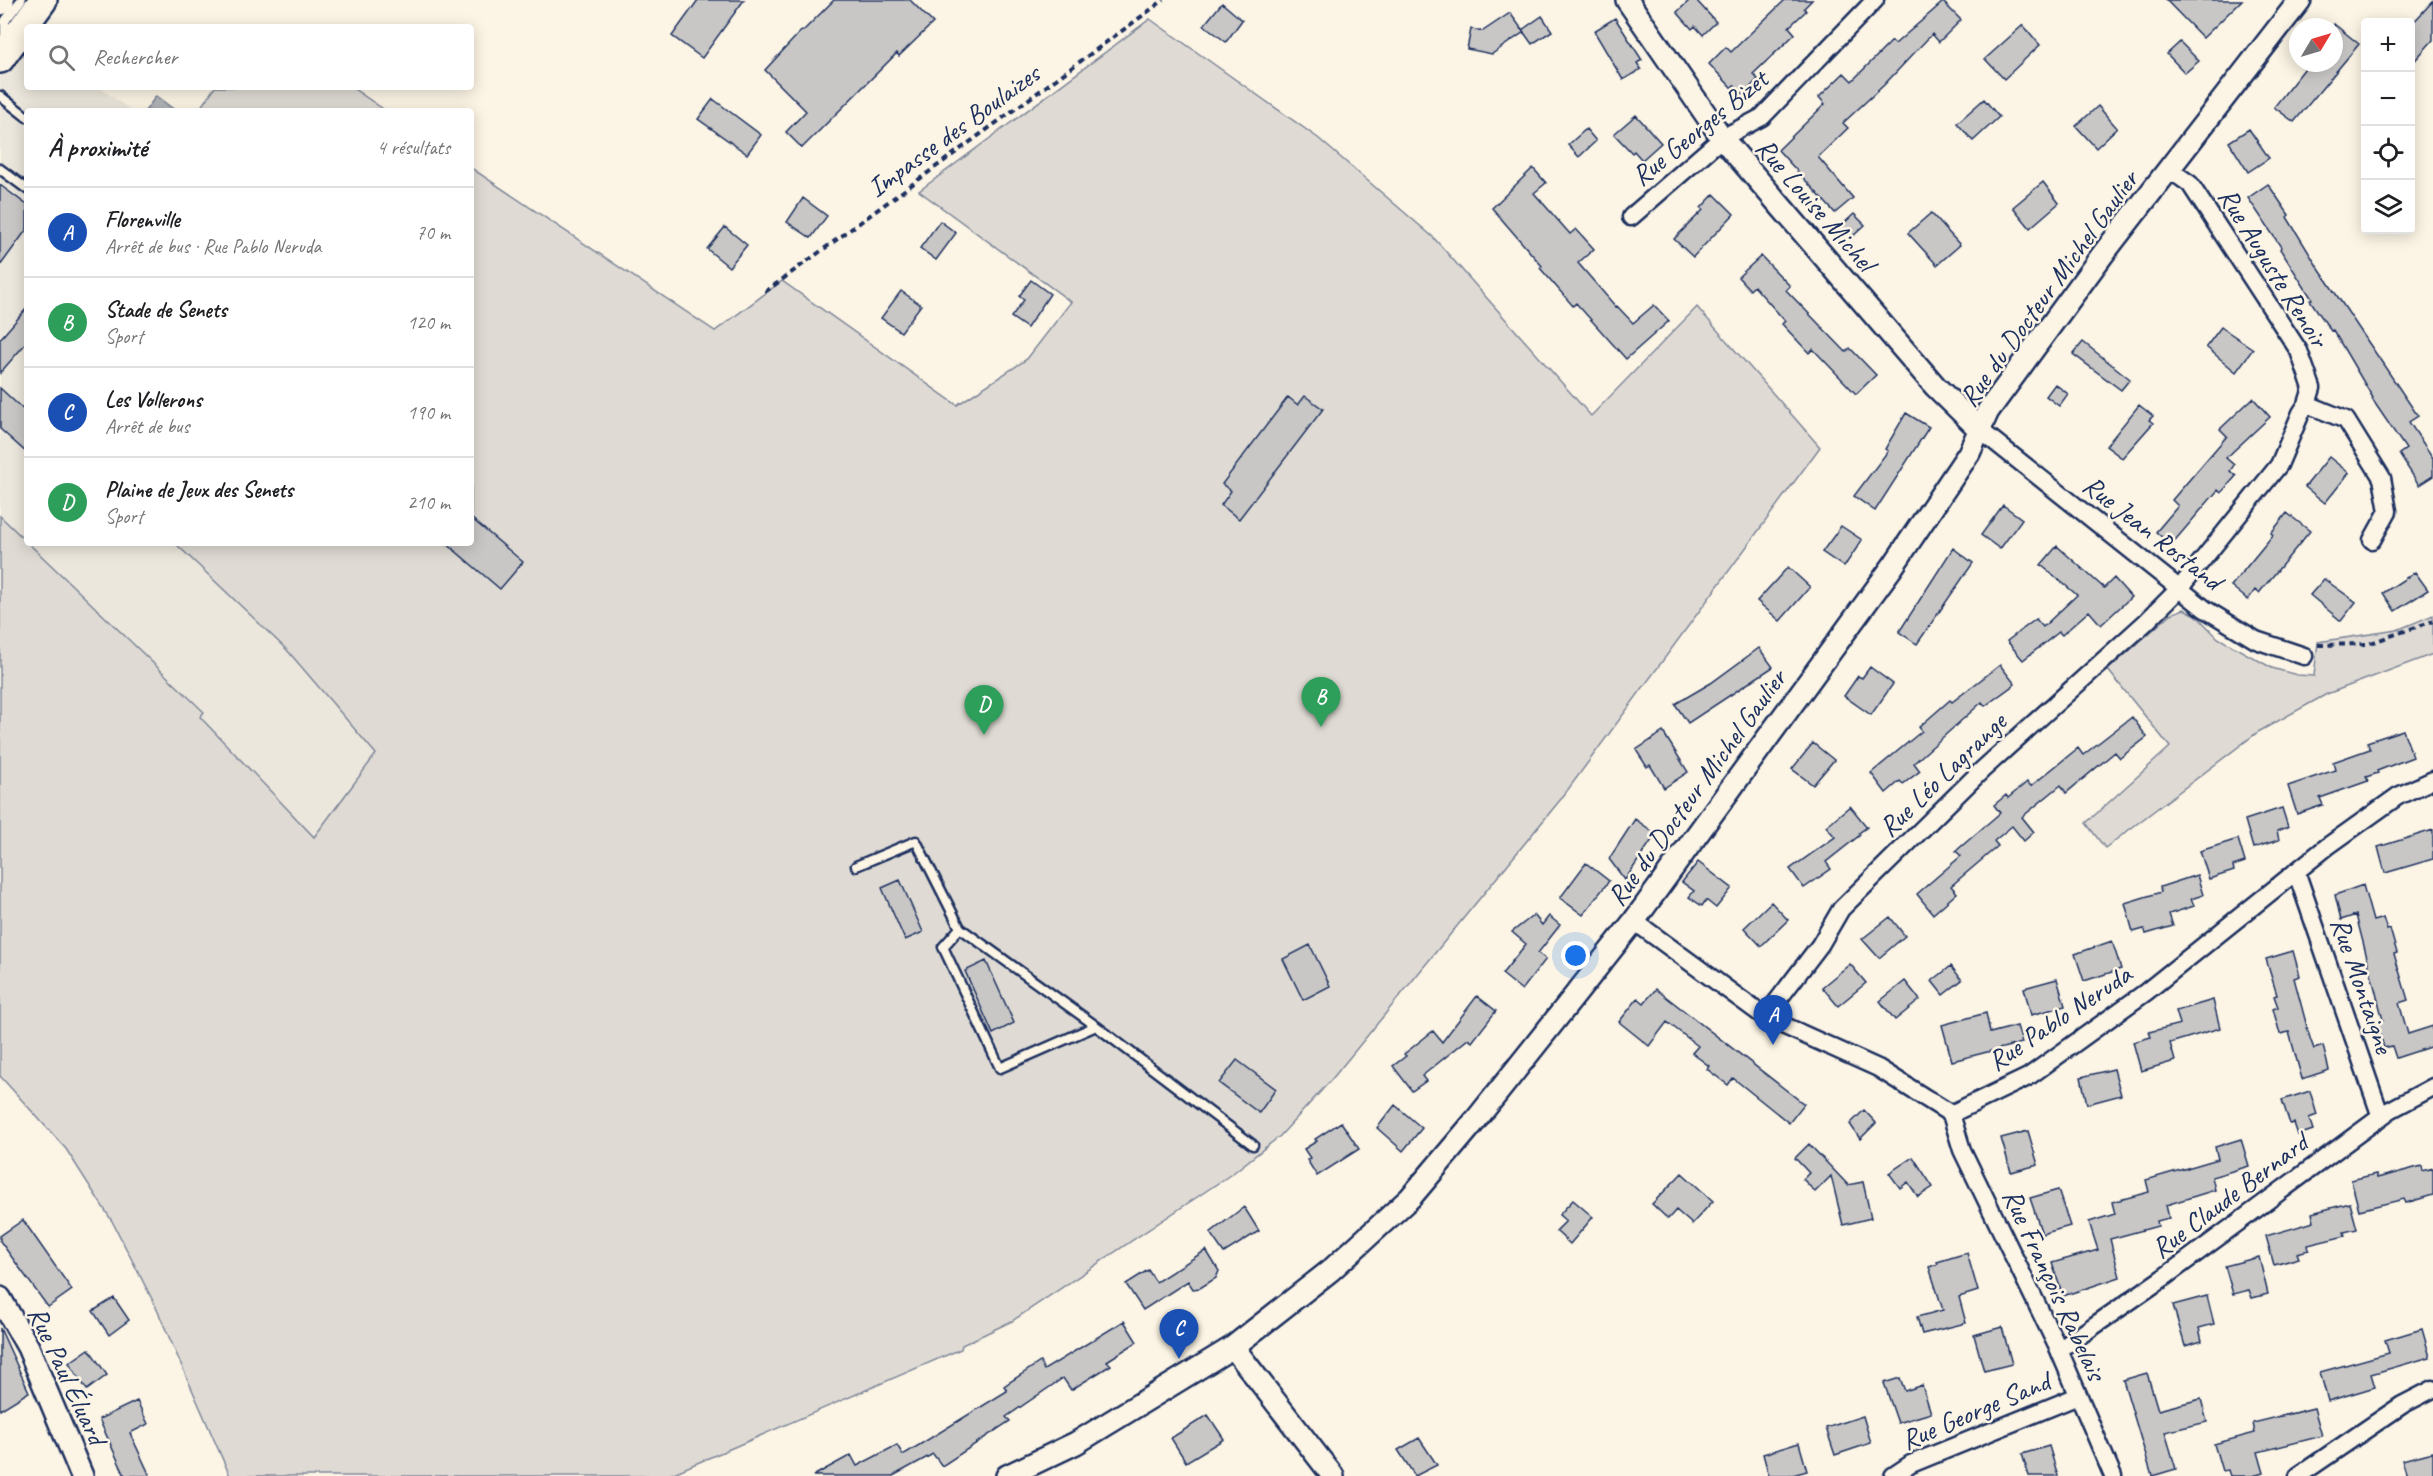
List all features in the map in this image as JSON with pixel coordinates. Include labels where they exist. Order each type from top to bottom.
[{"type":"main road","points":[[25,24],[43,0]]},
{"type":"main road","points":[[2,56],[24,26]]},
{"type":"street","name":"Rue Louise Michel","points":[[1627,0],[1722,138],[1935,386],[1980,430]]},
{"type":"street","name":"Rue Georges Bizet","points":[[1631,217],[1722,138],[1762,117],[1875,0]]},
{"type":"street","name":"Rue du Docteur Michel Gaulier","points":[[1007,1476],[1076,1443],[1233,1347],[1331,1270],[1410,1198],[1482,1112],[1634,921],[1893,566],[1969,453],[1988,411],[2103,254],[2300,0]]},
{"type":"street","name":"Rue Auguste Renoir","points":[[2170,170],[2190,184],[2299,351],[2312,388],[2279,465],[2179,589]]},
{"type":"street","points":[[2307,404],[2346,420],[2382,478],[2388,510],[2372,540]]},
{"type":"street","name":"Rue Jean Rostand","points":[[1980,430],[2205,609],[2256,640],[2304,656]]},
{"type":"street","name":"Rue Léo Lagrange","points":[[1764,1017],[1820,945],[1841,909],[1982,770],[2146,622],[2179,589]]},
{"type":"street","name":"Rue Pablo Neruda","points":[[1951,1114],[2028,1077],[2146,992],[2296,871],[2398,796],[2433,780]]},
{"type":"street","name":"Rue Montaigne","points":[[2296,871],[2381,1117]]},
{"type":"street","points":[[1634,921],[1764,1017],[1878,1068],[1951,1114]]},
{"type":"street","name":"Rue Claude Bernard","points":[[2059,1350],[2163,1278],[2381,1117],[2433,1087]]},
{"type":"street","name":"Rue François Rabelais","points":[[1951,1114],[1962,1150],[2059,1350],[2113,1476]]},
{"type":"street","name":"Rue Paul Éluard","points":[[0,1298],[28,1347],[82,1476]]},
{"type":"street","points":[[1233,1347],[1333,1476]]},
{"type":"street","points":[[2298,1476],[2402,1405],[2433,1389]]},
{"type":"street","name":"Rue George Sand","points":[[1893,1476],[1911,1464],[2079,1396]]},
{"type":"lane","points":[[2,7],[21,0]]},
{"type":"lane","points":[[0,13],[2,7]]},
{"type":"lane","points":[[2,7],[2,56]]},
{"type":"lane","points":[[0,96],[24,115]]},
{"type":"lane","points":[[0,169],[24,187]]},
{"type":"lane","points":[[856,866],[916,841],[960,928],[1096,1026],[1253,1145]]},
{"type":"lane","points":[[960,928],[943,946],[1000,1068],[1096,1026]]},
{"type":"path","name":"Impasse des Boulaizes","points":[[765,292],[1164,0]]},
{"type":"path","points":[[2304,656],[2312,645],[2368,644],[2433,621]]},
{"type":"shaded area","points":[[0,15],[24,33],[24,90],[103,90],[128,108],[24,108],[24,539],[0,516]]},
{"type":"shaded area","points":[[1150,19],[1318,138],[1433,237],[1591,416],[1697,307],[1820,447],[1561,799],[1332,1079],[1280,1136],[1233,1173],[1012,1321],[962,1345],[961,1349],[667,1476],[230,1476],[155,1305],[112,1221],[66,1149],[0,1076],[0,516],[24,539],[24,546],[31,546],[204,712],[200,717],[314,837],[376,754],[287,650],[178,546],[474,546],[474,170],[715,331],[782,281],[957,405],[1027,359],[1071,302],[919,191]]},
{"type":"shaded area","points":[[213,90],[355,90],[382,108],[200,108]]},
{"type":"shaded area","points":[[156,96],[172,108],[147,108]]},
{"type":"shaded area","points":[[31,546],[178,546],[287,650],[376,754],[314,837],[200,716],[204,711]]},
{"type":"shaded area","points":[[2184,609],[2196,615],[2218,638],[2272,668],[2297,675],[2314,676],[2318,642],[2397,630],[2433,615],[2433,654],[2327,694],[2258,732],[2105,848],[2086,823],[2170,747],[2108,670],[2171,614]]},
{"type":"building","points":[[698,0],[744,0],[702,58],[672,36]]},
{"type":"building","points":[[834,0],[910,0],[933,23],[899,56],[897,53],[802,148],[786,132],[806,111],[765,70]]},
{"type":"building","points":[[1690,0],[1696,0],[1716,22],[1703,35],[1695,26],[1692,29],[1677,12]]},
{"type":"building","points":[[1785,0],[1812,0],[1804,8],[1806,11],[1789,27],[1795,34],[1753,74],[1758,79],[1743,95],[1734,85],[1732,88],[1709,64],[1726,47],[1731,52]]},
{"type":"building","points":[[2166,0],[2242,0],[2203,38]]},
{"type":"building","points":[[2433,1],[2433,40],[2415,60],[2415,21]]},
{"type":"building","points":[[1943,2],[1961,20],[1939,42],[1932,34],[1884,85],[1843,123],[1848,128],[1818,157],[1853,198],[1835,213],[1778,150],[1825,104],[1819,97],[1844,73],[1852,81],[1892,41],[1895,44]]},
{"type":"building","points":[[1222,3],[1242,20],[1226,42],[1204,25]]},
{"type":"building","points":[[1510,13],[1524,32],[1492,54],[1467,49],[1471,29],[1483,31]]},
{"type":"building","points":[[1542,16],[1552,31],[1532,44],[1522,30]]},
{"type":"building","points":[[1615,18],[1642,60],[1637,63],[1641,69],[1623,80],[1594,31]]},
{"type":"building","points":[[2023,25],[2040,45],[2004,79],[1985,59]]},
{"type":"building","points":[[2343,31],[2359,44],[2343,63]]},
{"type":"building","points":[[2180,42],[2199,61],[2185,73],[2167,54]]},
{"type":"building","points":[[2302,72],[2336,72],[2294,122],[2274,107]]},
{"type":"building","points":[[713,99],[761,135],[747,154],[698,119]]},
{"type":"building","points":[[1984,99],[1999,117],[1973,141],[1957,123]]},
{"type":"building","points":[[2098,106],[2117,128],[2096,148],[2076,126]]},
{"type":"building","points":[[1636,115],[1661,143],[1642,160],[1614,134]]},
{"type":"building","points":[[1586,129],[1596,141],[1579,157],[1568,145]]},
{"type":"building","points":[[2249,129],[2269,158],[2248,172],[2229,142]]},
{"type":"building","points":[[1533,168],[1546,183],[1534,193],[1570,234],[1576,229],[1594,249],[1578,263],[1616,307],[1633,323],[1654,305],[1669,321],[1626,359],[1576,303],[1573,306],[1492,208]]},
{"type":"building","points":[[2043,182],[2059,203],[2030,228],[2013,207]]},
{"type":"building","points":[[2268,184],[2289,215],[2287,217],[2317,266],[2418,416],[2409,422],[2433,458],[2433,476],[2419,485],[2399,454],[2406,449],[2372,399],[2333,330],[2331,331],[2310,300],[2312,299],[2280,249],[2281,247],[2248,198]]},
{"type":"building","points":[[0,185],[24,203],[24,233],[0,266]]},
{"type":"building","points":[[1714,194],[1734,214],[1693,257],[1674,239],[1703,210],[1701,208]]},
{"type":"building","points":[[803,198],[827,216],[811,238],[787,222]]},
{"type":"building","points":[[1931,213],[1960,245],[1937,265],[1908,233]]},
{"type":"building","points":[[1854,214],[1865,225],[1851,238],[1841,226]]},
{"type":"building","points":[[940,221],[956,233],[936,260],[920,248]]},
{"type":"building","points":[[725,227],[747,245],[729,267],[707,249]]},
{"type":"building","points":[[1761,256],[1790,286],[1786,290],[1846,352],[1850,348],[1876,375],[1856,394],[1813,349],[1809,353],[1782,324],[1785,321],[1754,286],[1750,290],[1738,277]]},
{"type":"building","points":[[1031,280],[1050,294],[1027,328],[1011,317],[1024,300],[1019,296]]},
{"type":"building","points":[[901,291],[921,305],[901,332],[881,318]]},
{"type":"building","points":[[24,311],[24,345],[0,373],[0,339]]},
{"type":"building","points":[[2221,327],[2253,349],[2236,372],[2206,347]]},
{"type":"building","points":[[2083,342],[2130,379],[2121,390],[2073,354]]},
{"type":"building","points":[[2055,384],[2068,394],[2059,406],[2046,396]]},
{"type":"building","points":[[0,388],[24,410],[24,450],[0,429]]},
{"type":"building","points":[[1305,396],[1323,409],[1239,519],[1221,505],[1231,491],[1222,484],[1288,397],[1298,405]]},
{"type":"building","points":[[2253,398],[2270,417],[2226,458],[2234,465],[2230,471],[2236,476],[2221,493],[2218,490],[2171,545],[2156,532],[2178,506],[2172,500],[2227,436],[2220,429]]},
{"type":"building","points":[[2139,405],[2153,416],[2149,420],[2153,423],[2122,458],[2106,446]]},
{"type":"building","points":[[1906,413],[1929,427],[1875,511],[1854,496],[1888,451],[1885,449]]},
{"type":"building","points":[[2329,457],[2349,473],[2325,503],[2305,487]]},
{"type":"building","points":[[2003,505],[2022,519],[2000,549],[1981,535]]},
{"type":"building","points":[[2287,513],[2310,531],[2259,593],[2255,590],[2248,600],[2231,586],[2273,535],[2271,533]]},
{"type":"building","points":[[474,521],[523,562],[500,589],[450,546],[474,546]]},
{"type":"building","points":[[1841,526],[1862,540],[1844,567],[1822,552]]},
{"type":"building","points":[[2057,546],[2104,588],[2114,578],[2131,597],[2101,625],[2089,611],[2062,635],[2059,632],[2023,660],[2007,641],[2036,619],[2043,627],[2077,595],[2041,565]]},
{"type":"building","points":[[1953,548],[1973,563],[1917,644],[1899,632]]},
{"type":"building","points":[[1788,567],[1810,587],[1780,621],[1757,601]]},
{"type":"building","points":[[2415,572],[2428,590],[2395,611],[2383,593]]},
{"type":"building","points":[[2324,579],[2356,602],[2341,621],[2310,595]]},
{"type":"building","points":[[1759,648],[1773,667],[1688,723],[1675,704],[1711,683]]},
{"type":"building","points":[[2000,665],[2015,684],[1985,706],[1982,702],[1914,763],[1920,771],[1903,784],[1900,781],[1886,793],[1871,773],[1922,731],[1919,727],[1950,700],[1952,702]]},
{"type":"building","points":[[1870,667],[1893,684],[1871,715],[1844,696],[1858,676],[1862,678]]},
{"type":"building","points":[[2132,717],[2147,737],[2120,758],[2115,752],[2066,793],[2061,785],[2022,817],[2034,832],[2024,841],[2012,826],[1994,841],[1998,846],[1951,886],[1957,893],[1933,914],[1917,894],[1961,856],[1956,851],[2000,813],[1994,805],[2006,795],[2008,798],[2027,782],[2031,786],[2078,748],[2083,755]]},
{"type":"building","points":[[2403,730],[2413,757],[2377,771],[2378,773],[2366,777],[2368,781],[2320,798],[2323,805],[2297,814],[2288,786],[2335,770],[2333,762],[2370,749],[2367,742]]},
{"type":"building","points":[[1663,732],[1688,772],[1664,788],[1650,765],[1647,767],[1636,750]]},
{"type":"building","points":[[1813,743],[1834,760],[1813,785],[1792,769]]},
{"type":"building","points":[[1850,806],[1867,827],[1826,862],[1831,869],[1804,888],[1790,869],[1835,837],[1826,826]]},
{"type":"building","points":[[2282,808],[2288,827],[2277,831],[2279,840],[2253,848],[2245,820]]},
{"type":"building","points":[[1635,819],[1656,834],[1625,880],[1609,859]]},
{"type":"building","points":[[2433,830],[2433,859],[2385,873],[2378,847]]},
{"type":"building","points":[[2238,839],[2245,862],[2233,866],[2234,871],[2209,879],[2200,851]]},
{"type":"building","points":[[1698,862],[1732,888],[1716,908],[1706,900],[1702,906],[1689,897],[1694,891],[1682,882]]},
{"type":"building","points":[[1586,863],[1609,881],[1583,915],[1560,898]]},
{"type":"building","points":[[2197,875],[2203,895],[2191,899],[2194,906],[2169,914],[2173,926],[2146,934],[2144,929],[2133,932],[2125,903],[2161,892],[2160,887]]},
{"type":"building","points":[[900,880],[923,932],[905,940],[882,888]]},
{"type":"building","points":[[2363,885],[2373,921],[2383,918],[2387,930],[2390,929],[2397,953],[2394,954],[2408,1000],[2399,1003],[2408,1034],[2433,1026],[2433,1046],[2396,1058],[2392,1046],[2384,1048],[2377,1023],[2383,1020],[2356,915],[2341,920],[2335,895]]},
{"type":"building","points":[[1771,902],[1788,920],[1761,946],[1744,928]]},
{"type":"building","points":[[1534,915],[1542,925],[1549,916],[1560,925],[1538,953],[1546,959],[1522,990],[1502,974],[1526,944],[1512,932]]},
{"type":"building","points":[[1890,917],[1905,936],[1879,958],[1862,939]]},
{"type":"building","points":[[2112,941],[2121,969],[2084,981],[2075,954]]},
{"type":"building","points":[[1310,945],[1330,986],[1303,1000],[1283,959]]},
{"type":"building","points":[[2293,951],[2300,976],[2294,978],[2310,1038],[2314,1049],[2323,1046],[2329,1070],[2302,1079],[2289,1032],[2280,1034],[2273,1009],[2278,1007],[2274,996],[2277,995],[2266,959]]},
{"type":"building","points":[[986,961],[1014,1023],[993,1034],[965,971]]},
{"type":"building","points":[[1850,964],[1866,983],[1838,1006],[1822,987]]},
{"type":"building","points":[[1951,966],[1962,980],[1943,995],[1932,981]]},
{"type":"building","points":[[2057,979],[2065,1006],[2031,1015],[2024,988]]},
{"type":"building","points":[[1905,981],[1920,1000],[1895,1020],[1880,1001]]},
{"type":"building","points":[[1656,989],[1804,1104],[1789,1123],[1733,1078],[1728,1085],[1707,1069],[1709,1066],[1692,1053],[1698,1046],[1667,1022],[1649,1046],[1619,1022],[1638,998],[1644,1003]]},
{"type":"building","points":[[1477,996],[1496,1011],[1472,1042],[1468,1039],[1422,1076],[1426,1081],[1412,1091],[1393,1066],[1433,1031],[1442,1042]]},
{"type":"building","points":[[2213,1000],[2220,1028],[2170,1043],[2175,1061],[2141,1071],[2133,1042],[2151,1037],[2149,1032],[2180,1024],[2176,1011]]},
{"type":"building","points":[[1986,1013],[1990,1033],[2017,1026],[2022,1043],[1952,1061],[1942,1025]]},
{"type":"building","points":[[1237,1060],[1276,1089],[1259,1113],[1219,1083]]},
{"type":"building","points":[[2114,1069],[2121,1095],[2087,1104],[2081,1077]]},
{"type":"building","points":[[2310,1091],[2317,1115],[2309,1118],[2313,1130],[2298,1135],[2294,1123],[2290,1124],[2282,1100]]},
{"type":"building","points":[[1395,1105],[1422,1128],[1403,1151],[1377,1128]]},
{"type":"building","points":[[1864,1110],[1876,1123],[1860,1139],[1850,1124]]},
{"type":"building","points":[[1341,1122],[1359,1149],[1317,1176],[1307,1160],[1310,1158],[1304,1149]]},
{"type":"building","points":[[2028,1131],[2038,1165],[2011,1172],[2001,1138]]},
{"type":"building","points":[[2241,1139],[2249,1166],[2212,1177],[2215,1190],[2166,1205],[2169,1218],[2157,1221],[2158,1226],[2110,1239],[2120,1277],[2063,1296],[2052,1263],[2098,1250],[2089,1222],[2115,1214],[2112,1202],[2149,1192],[2146,1180],[2218,1159],[2215,1147]]},
{"type":"building","points":[[1809,1144],[1848,1185],[1863,1182],[1871,1218],[1843,1225],[1831,1176],[1815,1192],[1803,1179],[1809,1173],[1795,1158]]},
{"type":"building","points":[[1913,1157],[1933,1187],[1918,1197],[1908,1182],[1900,1188],[1889,1173]]},
{"type":"building","points":[[2422,1166],[2423,1171],[2433,1168],[2433,1195],[2406,1203],[2404,1199],[2359,1210],[2351,1180],[2376,1174],[2377,1178]]},
{"type":"building","points":[[1682,1173],[1713,1201],[1692,1224],[1676,1210],[1668,1219],[1652,1204]]},
{"type":"building","points":[[2058,1190],[2070,1226],[2042,1234],[2030,1198]]},
{"type":"building","points":[[1573,1200],[1593,1217],[1570,1244],[1556,1231],[1566,1221],[1559,1215]]},
{"type":"building","points":[[2350,1203],[2357,1229],[2344,1232],[2345,1236],[2308,1245],[2309,1250],[2297,1253],[2299,1258],[2274,1265],[2266,1236],[2314,1222],[2312,1213]]},
{"type":"building","points":[[1244,1207],[1259,1231],[1224,1253],[1210,1233]]},
{"type":"building","points":[[23,1220],[72,1290],[48,1307],[0,1241],[0,1236]]},
{"type":"building","points":[[1206,1250],[1219,1271],[1216,1278],[1200,1288],[1193,1289],[1188,1281],[1143,1310],[1126,1284],[1148,1270],[1156,1282]]},
{"type":"building","points":[[1967,1253],[1978,1291],[1959,1297],[1966,1323],[1922,1334],[1917,1317],[1943,1310],[1929,1267],[1938,1264],[1937,1262]]},
{"type":"building","points":[[2259,1257],[2268,1294],[2252,1298],[2249,1290],[2233,1294],[2225,1266]]},
{"type":"building","points":[[2207,1296],[2214,1324],[2199,1328],[2202,1341],[2185,1346],[2173,1305]]},
{"type":"building","points":[[114,1298],[129,1320],[109,1335],[93,1311]]},
{"type":"building","points":[[1124,1321],[1137,1342],[1107,1361],[1111,1365],[1071,1390],[1063,1378],[1006,1417],[1010,1421],[942,1466],[933,1454],[893,1476],[813,1476],[851,1455],[857,1466],[897,1445],[903,1455],[1007,1391],[1004,1386],[1040,1362],[1044,1370]]},
{"type":"building","points":[[2002,1327],[2012,1364],[1984,1371],[1974,1335]]},
{"type":"building","points":[[0,1328],[29,1392],[0,1410]]},
{"type":"building","points":[[2422,1329],[2430,1357],[2371,1374],[2375,1387],[2328,1401],[2320,1372],[2389,1353],[2385,1340]]},
{"type":"building","points":[[89,1349],[107,1375],[87,1390],[69,1363]]},
{"type":"building","points":[[2147,1373],[2158,1410],[2201,1399],[2207,1422],[2165,1432],[2176,1469],[2152,1476],[2123,1380]]},
{"type":"building","points":[[1900,1378],[1905,1391],[1922,1385],[1931,1413],[1898,1423],[1884,1383]]},
{"type":"building","points":[[137,1401],[148,1424],[130,1433],[150,1476],[125,1476],[99,1419]]},
{"type":"building","points":[[2314,1408],[2322,1436],[2258,1452],[2264,1473],[2252,1476],[2230,1476],[2228,1470],[2222,1471],[2214,1444],[2255,1433],[2253,1423]]},
{"type":"building","points":[[1208,1415],[1224,1439],[1186,1462],[1171,1438]]},
{"type":"building","points":[[1863,1416],[1871,1443],[1835,1455],[1826,1428]]},
{"type":"building","points":[[1419,1438],[1437,1465],[1415,1476],[1398,1450]]},
{"type":"building","points":[[1799,1443],[1807,1471],[1789,1476],[1769,1476],[1763,1454]]},
{"type":"building","points":[[2049,1446],[2058,1476],[2029,1476],[2022,1454]]},
{"type":"building","points":[[2433,1452],[2433,1476],[2407,1476],[2402,1460]]},
{"type":"place","name":"Stade de Senets","points":[[1321,727]]},
{"type":"place","name":"Plaine de Jeux des Senets","points":[[984,735]]},
{"type":"place","name":"Florenville","points":[[1773,1045]]},
{"type":"place","name":"Les Vollerons","points":[[1179,1359]]}]
